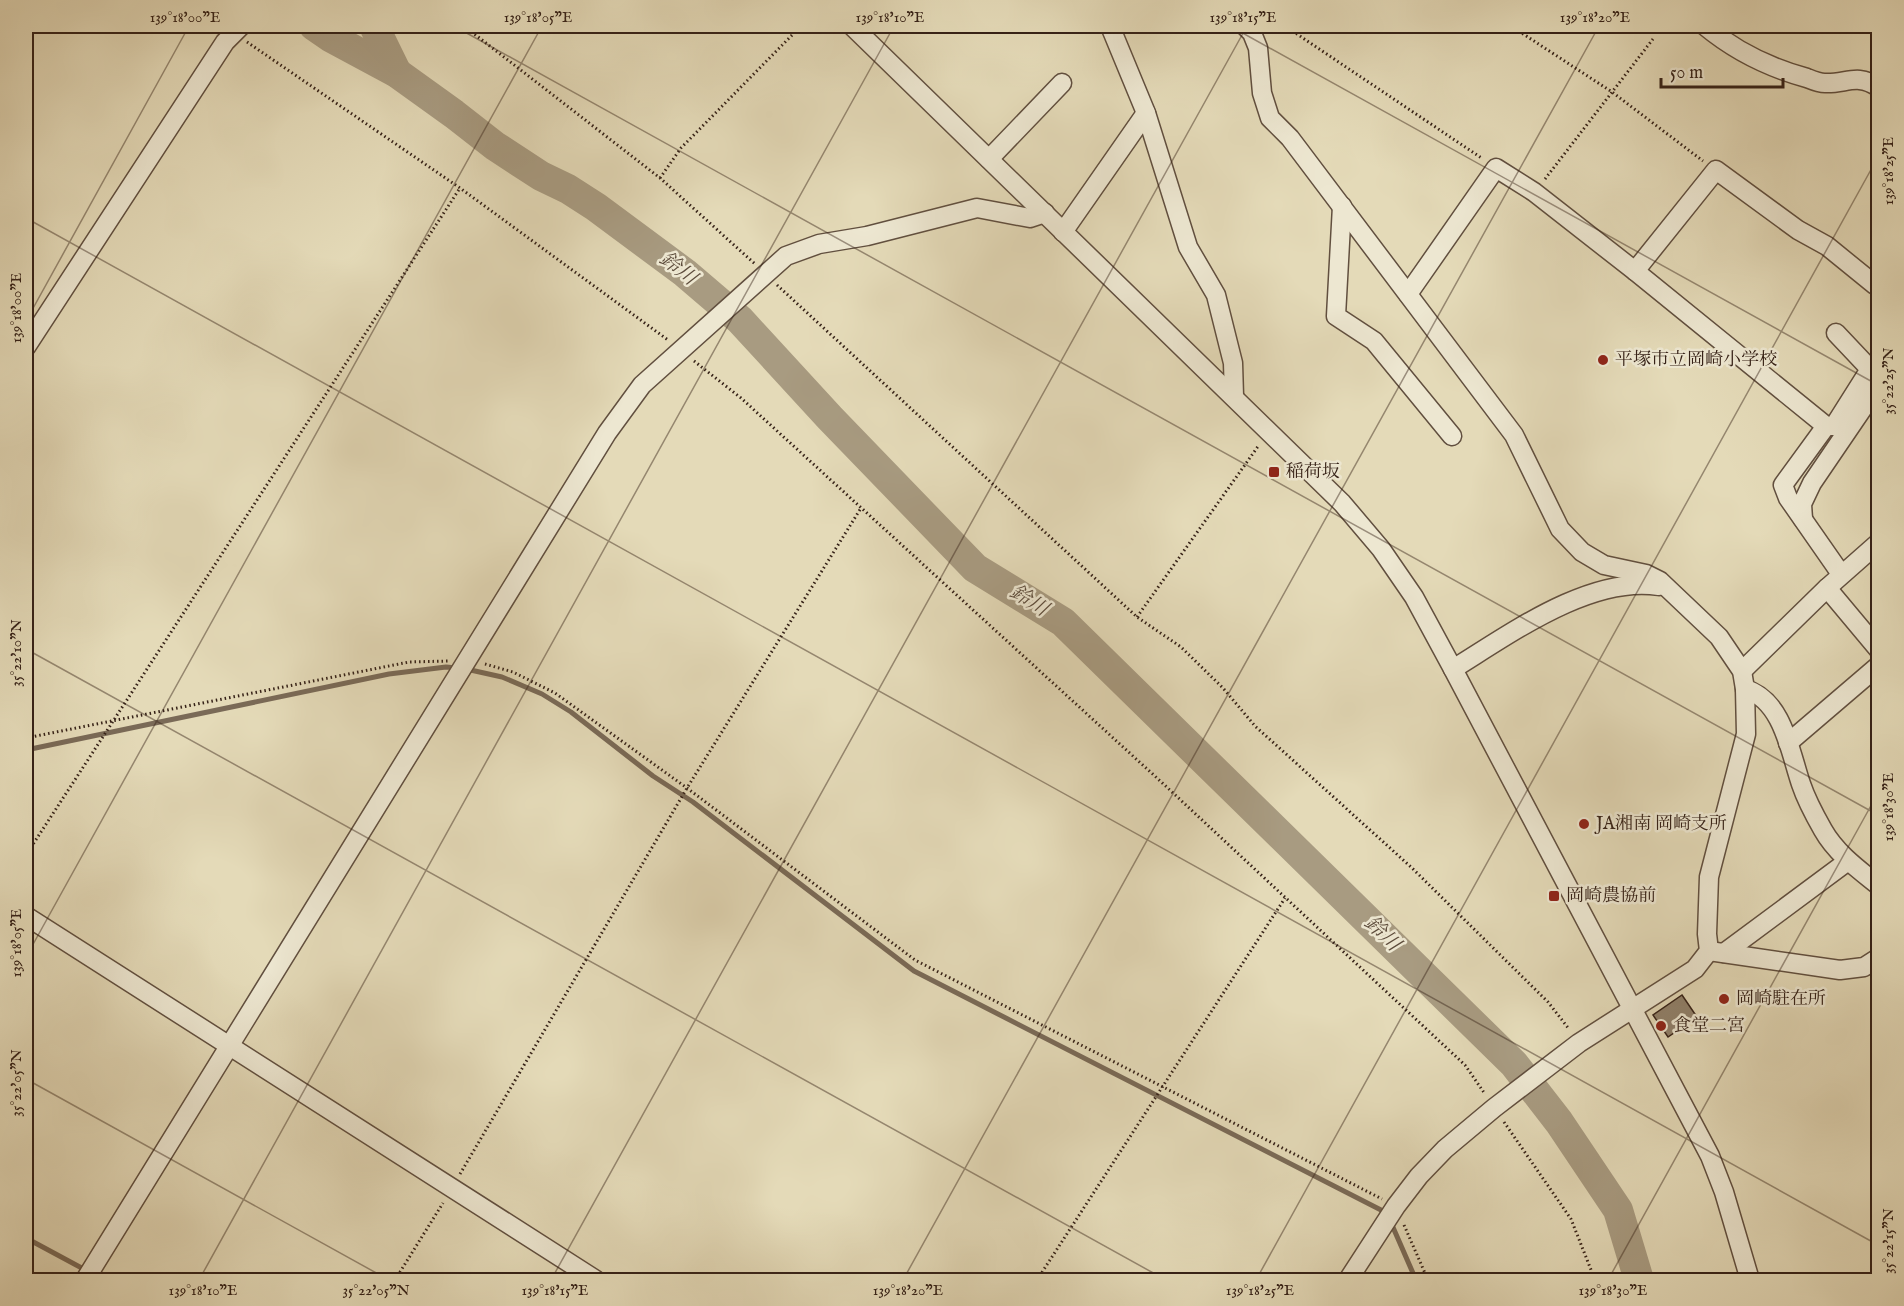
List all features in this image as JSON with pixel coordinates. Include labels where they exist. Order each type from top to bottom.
[{"type":"street","points":[[852,26],[1234,396],[1342,503],[1381,549],[1414,597],[1710,1156],[1724,1192],[1750,1281]]},
{"type":"street","points":[[1110,26],[1146,113],[1188,246],[1216,295],[1233,363],[1234,396]]},
{"type":"street","points":[[1705,26],[1760,61],[1796,75],[1825,83],[1853,78],[1878,87]]},
{"type":"street","points":[[1253,28],[1258,48],[1262,93],[1270,118],[1290,138],[1514,435],[1560,529],[1582,552],[1604,565],[1646,574],[1660,581],[1719,637],[1742,670],[1745,689],[1746,734],[1709,877],[1707,934],[1717,952]]},
{"type":"street","points":[[26,347],[237,29]]},
{"type":"street","points":[[989,159],[1062,83]]},
{"type":"street","points":[[1063,232],[1146,113]]},
{"type":"street","points":[[1408,294],[1496,168],[1534,192],[1826,426],[1834,426],[1870,369],[1836,333]]},
{"type":"street","points":[[1635,271],[1716,170],[1798,230],[1827,246],[1875,285]]},
{"type":"street","points":[[1342,206],[1336,316],[1374,341],[1452,436]]},
{"type":"street","points":[[85,1281],[608,433],[642,385],[786,256],[819,244],[867,236],[977,208],[1030,218],[1045,213]]},
{"type":"street","points":[[1803,519],[1802,504],[1812,483],[1878,386]]},
{"type":"street","points":[[1826,426],[1783,485],[1788,498],[1841,574]]},
{"type":"street","points":[[1742,670],[1841,574],[1878,543]]},
{"type":"street","points":[[1453,669],[1532,620],[1599,590],[1635,585],[1669,588]]},
{"type":"street","points":[[1827,588],[1878,649]]},
{"type":"street","points":[[1788,743],[1878,666]]},
{"type":"street","points":[[1745,689],[1756,692],[1777,715],[1802,787],[1824,832],[1848,861],[1878,885]]},
{"type":"street","points":[[1348,1281],[1396,1206],[1444,1149],[1579,1043],[1695,969],[1848,861]]},
{"type":"street","points":[[26,916],[453,1187],[596,1281]]},
{"type":"street","points":[[1717,952],[1840,970],[1864,967],[1878,958]]},
{"type":"path","points":[[464,26],[660,178],[1137,617],[1181,647],[1223,688],[1255,726],[1411,867],[1548,1002],[1579,1043]]},
{"type":"path","points":[[660,178],[681,148],[801,26]]},
{"type":"path","points":[[1286,26],[1496,168]]},
{"type":"path","points":[[1511,26],[1612,92],[1716,170]]},
{"type":"path","points":[[237,29],[682,350],[741,398],[1157,778],[1466,1065],[1571,1219],[1595,1281]]},
{"type":"path","points":[[1534,192],[1653,39]]},
{"type":"path","points":[[26,855],[460,188]]},
{"type":"path","points":[[1137,617],[1268,431]]},
{"type":"path","points":[[395,1281],[453,1187],[687,788],[861,508]]},
{"type":"path","points":[[26,738],[409,662],[442,660],[487,665],[513,672],[555,693],[687,788],[915,960],[1396,1206],[1428,1281]]},
{"type":"path","points":[[1037,1281],[1285,898]]},
{"type":"building","points":[[1682,995],[1697,1017],[1668,1037],[1653,1015]]},
{"type":"waterway","name":"鈴川","points":[[314,26],[397,73],[495,146],[541,176],[568,189],[596,207],[685,273],[740,320],[830,418],[975,568],[1063,622],[1514,1064],[1559,1122],[1618,1210],[1639,1280]]},
{"type":"waterway","points":[[374,26],[397,73]]},
{"type":"waterway","points":[[26,750],[389,674],[446,667],[457,668]]},
{"type":"waterway","points":[[466,669],[502,677],[542,694],[571,712],[914,971],[1381,1210],[1392,1225],[1416,1280]]},
{"type":"waterway","points":[[26,1238],[104,1280]]},
{"type":"place","name":"平塚市立岡崎小学校","points":[[1603,360]]},
{"type":"place","name":"稲荷坂","points":[[1274,472]]},
{"type":"place","name":"JA湘南 岡崎支所","points":[[1584,824]]},
{"type":"place","name":"岡崎農協前","points":[[1554,896]]},
{"type":"place","name":"岡崎駐在所","points":[[1724,999]]},
{"type":"place","name":"食堂二宮","points":[[1661,1026]]}]
